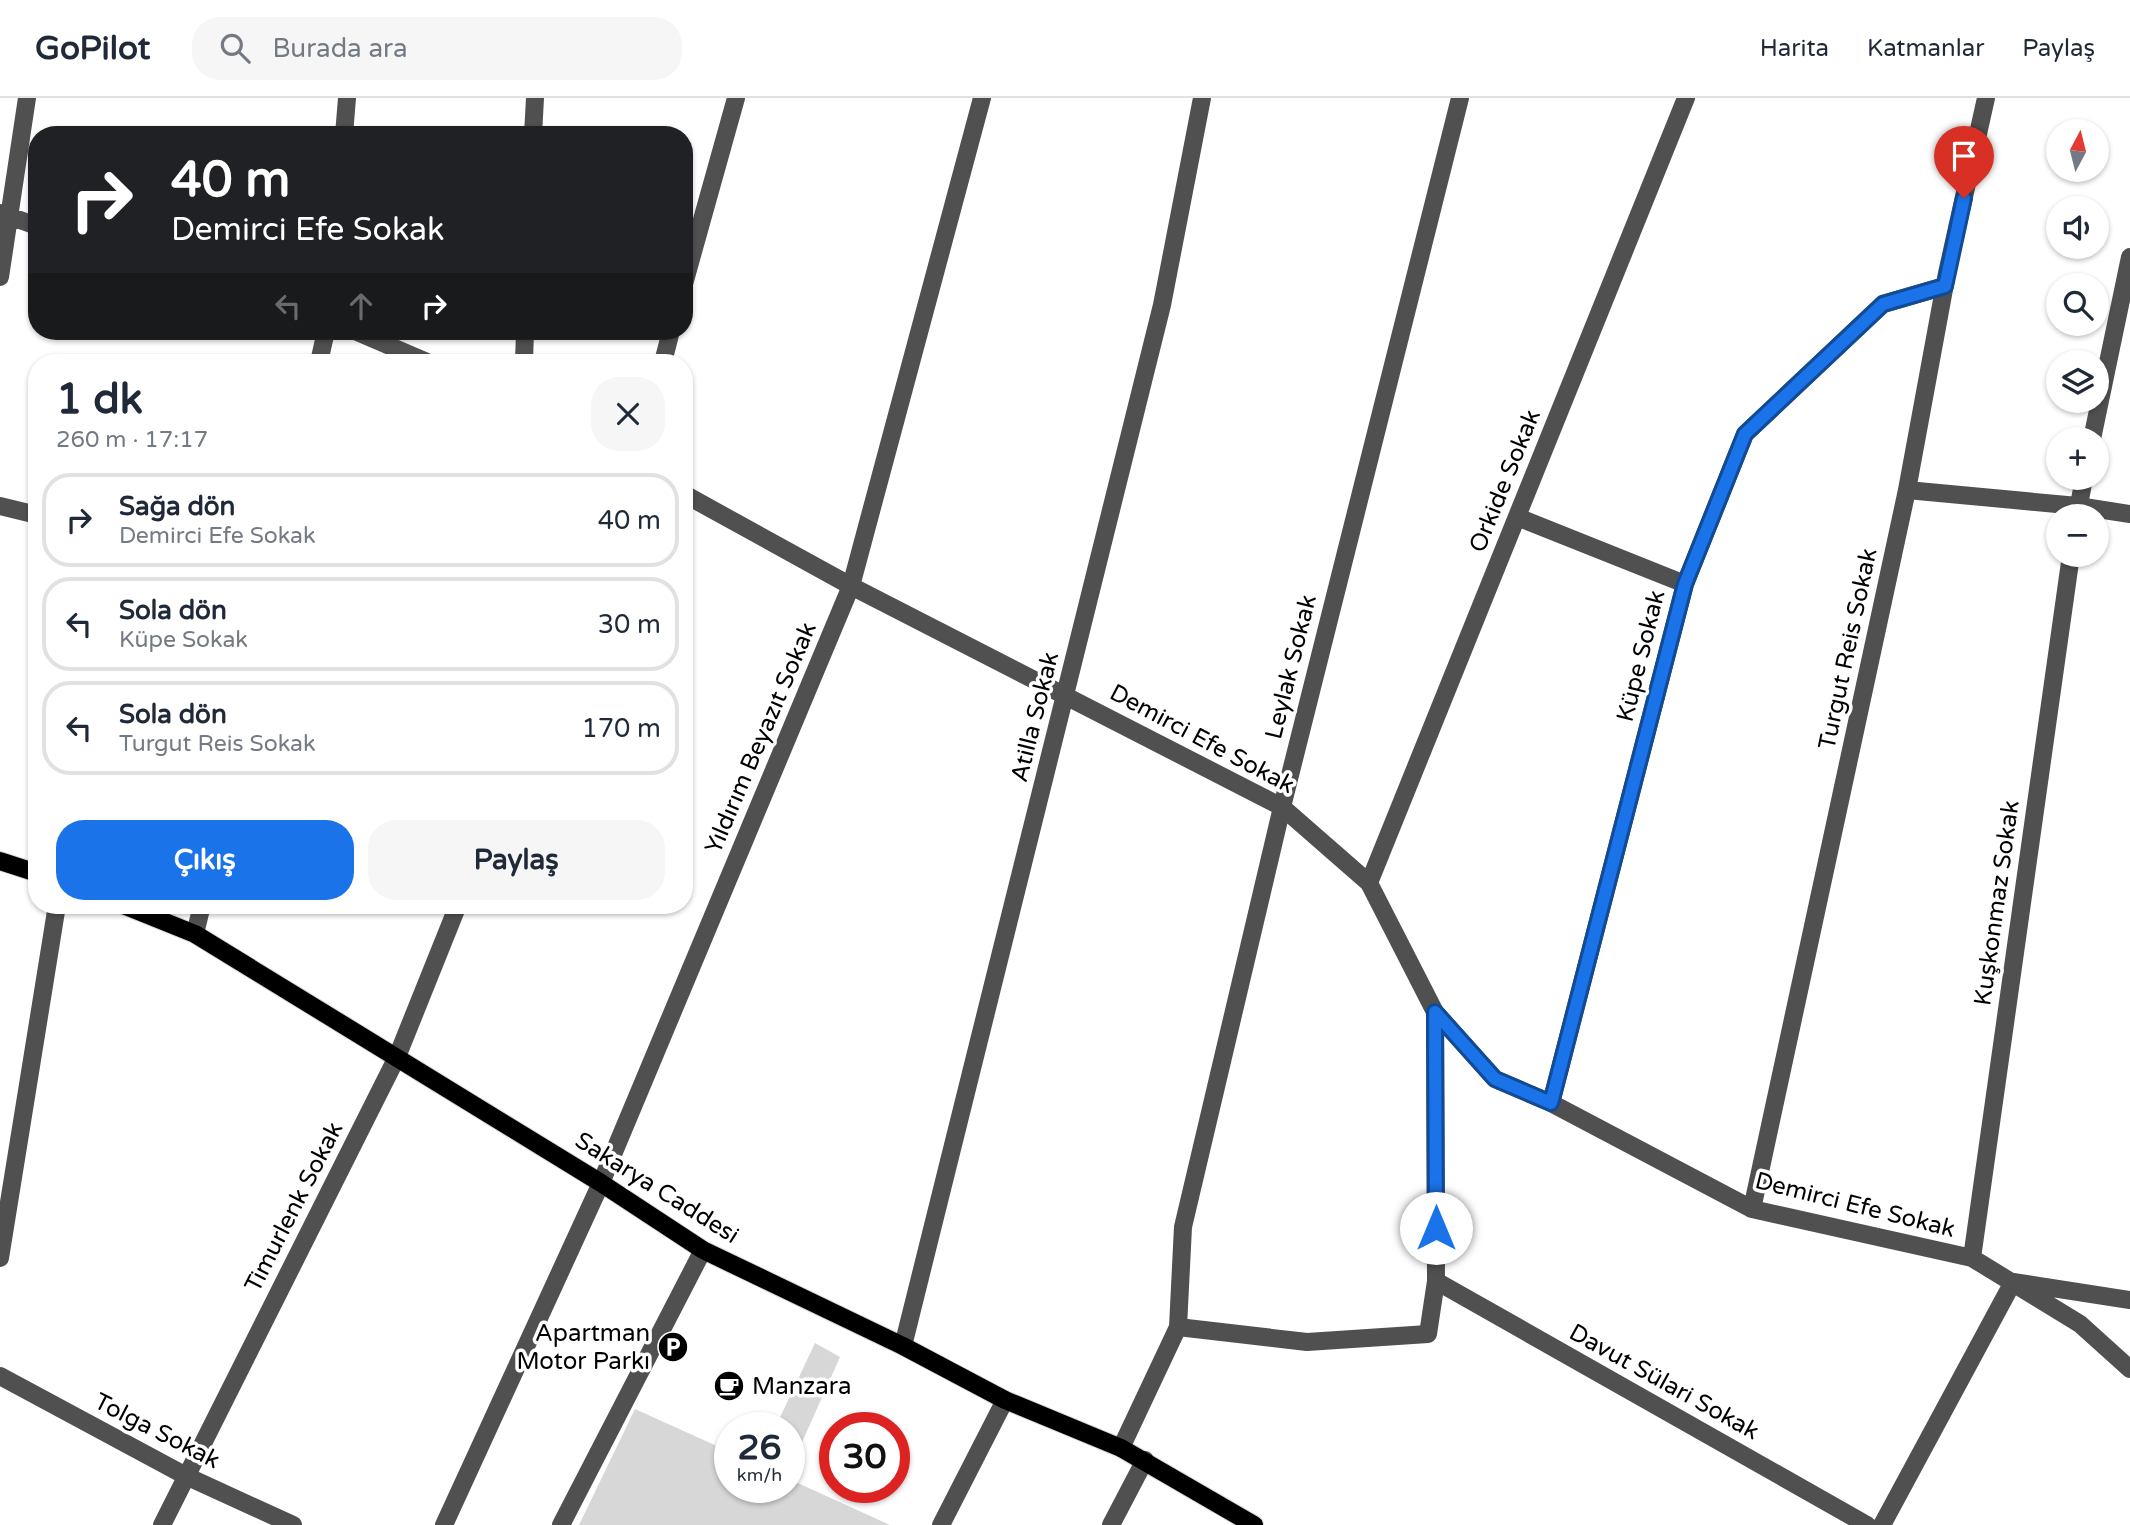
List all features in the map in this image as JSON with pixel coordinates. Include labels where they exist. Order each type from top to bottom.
[{"type":"main road","points":[[0,862],[28,870]]},
{"type":"main road","name":"Sakarya Caddesi","points":[[145,914],[195,934],[601,1183],[703,1250],[903,1346],[1005,1400],[1122,1448],[1254,1525]]},
{"type":"street","points":[[0,277],[5,215],[27,98]]},
{"type":"street","points":[[345,126],[347,98]]},
{"type":"street","points":[[533,126],[534,98]]},
{"type":"street","points":[[693,252],[736,98]]},
{"type":"street","name":"Yıldırım Beyazıt Sokak","points":[[444,1525],[601,1183],[851,586],[982,98]]},
{"type":"street","name":"Atilla Sokak","points":[[903,1346],[1162,305],[1202,98]]},
{"type":"street","name":"Leylak Sokak","points":[[1122,1448],[1178,1327],[1183,1227],[1282,807],[1460,98]]},
{"type":"street","name":"Orkide Sokak","points":[[1368,883],[1686,98]]},
{"type":"street","name":"Turgut Reis Sokak","points":[[1752,1209],[1908,490],[1945,286],[1986,98]]},
{"type":"street","points":[[5,215],[28,223]]},
{"type":"street","points":[[2095,427],[2130,257]]},
{"type":"street","name":"Küpe Sokak","points":[[1551,1103],[1685,584],[1745,434],[1883,304],[1945,286]]},
{"type":"street","points":[[376,340],[408,354]]},
{"type":"street","points":[[1908,490],[2046,507]]},
{"type":"street","name":"Demirci Efe Sokak","points":[[693,499],[851,586],[1282,807],[1368,883],[1435,1012],[1495,1079],[1551,1103],[1752,1209],[1972,1258],[2080,1324],[2130,1369]]},
{"type":"street","points":[[0,506],[28,513]]},
{"type":"street","points":[[2109,513],[2130,514]]},
{"type":"street","points":[[1517,517],[1685,584]]},
{"type":"street","name":"Kuşkonmaz Sokak","points":[[1972,1258],[2069,567]]},
{"type":"street","points":[[0,1258],[56,914]]},
{"type":"street","points":[[195,934],[200,914]]},
{"type":"street","name":"Timurlenk Sokak","points":[[162,1525],[397,1057],[454,914]]},
{"type":"street","points":[[1178,1327],[1307,1342],[1429,1334],[1436,1281],[1435,1012]]},
{"type":"street","points":[[561,1525],[703,1250]]},
{"type":"street","name":"Davut Sülari Sokak","points":[[1436,1281],[1867,1525]]},
{"type":"street","points":[[1882,1525],[2013,1282],[2130,1300]]},
{"type":"street","name":"Tolga Sokak","points":[[0,1376],[186,1476],[293,1525]]},
{"type":"street","points":[[941,1525],[1005,1400]]},
{"type":"street","points":[[1111,1525],[1145,1460]]},
{"type":"shaded area","points":[[815,1343],[840,1357],[805,1436],[805,1412],[783,1412]]},
{"type":"shaded area","points":[[635,1409],[714,1445],[714,1503],[805,1503],[805,1486],[819,1493],[819,1503],[842,1503],[890,1525],[579,1525]]},
{"type":"place","name":"Apartman Motor Parkı","points":[[673,1347]]},
{"type":"place","name":"Manzara","points":[[729,1386]]},
{"type":"route","points":[[1436,1228],[1435,1012],[1495,1079],[1551,1103],[1685,584],[1745,434],[1883,304],[1945,286],[1964,198]]}]
